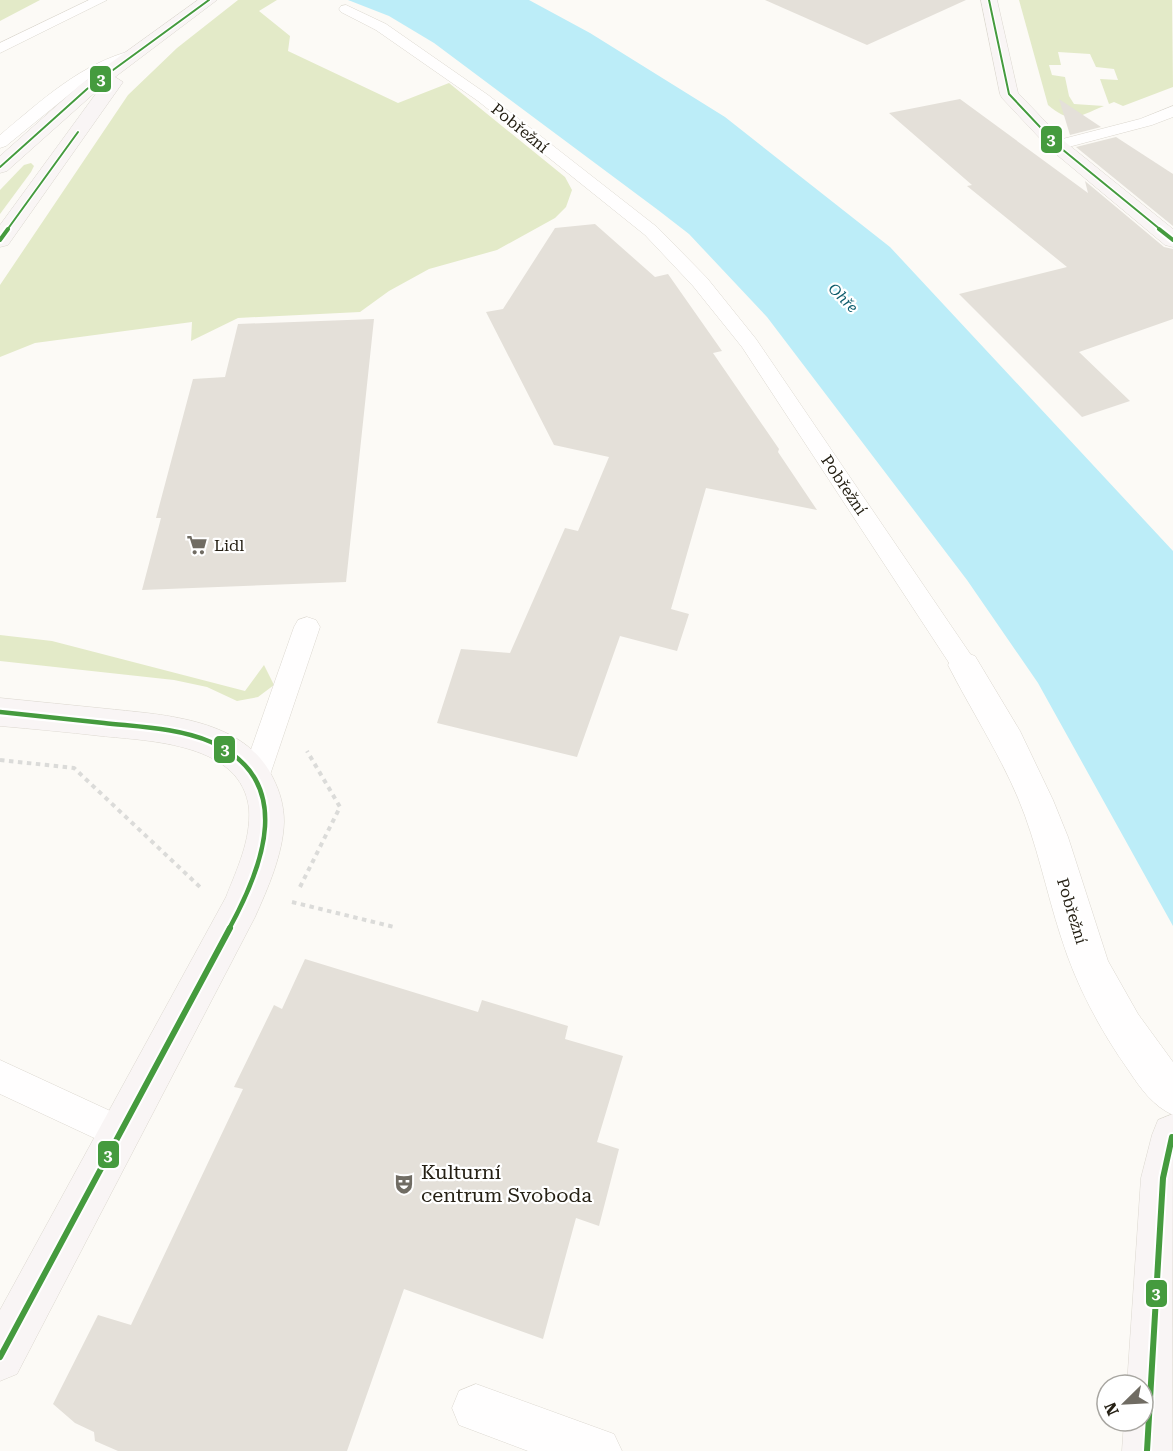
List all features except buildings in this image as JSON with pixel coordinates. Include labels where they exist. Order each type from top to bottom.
[{"type":"street","points":[[0,167],[62,109],[209,0]]},
{"type":"street","points":[[989,0],[1009,94],[1057,145],[1173,240]]},
{"type":"street","points":[[0,240],[134,54]]},
{"type":"street","name":"Pobřežní","points":[[964,665],[991,710],[1029,784],[1045,823],[1085,953],[1099,985],[1135,1047],[1173,1094]]},
{"type":"street","points":[[0,712],[163,729],[202,739],[222,747],[242,760],[263,794],[266,811],[265,834],[242,905],[0,1357]]},
{"type":"street","points":[[1147,1451],[1163,1178],[1173,1135]]},
{"type":"street","points":[[476,1408],[597,1451]]},
{"type":"lane","points":[[0,48],[100,0]]},
{"type":"lane","name":"Pobřežní","points":[[346,9],[381,27],[483,98],[651,231],[700,282],[749,343],[964,665]]},
{"type":"lane","points":[[0,142],[82,77],[134,54]]},
{"type":"lane","points":[[1057,145],[1146,122],[1173,111]]},
{"type":"lane","points":[[255,778],[307,627]]},
{"type":"lane","points":[[0,1077],[120,1133]]},
{"type":"path","points":[[280,705],[340,807],[291,903],[394,927]]},
{"type":"path","points":[[0,760],[74,768],[206,893],[188,919],[226,932]]},
{"type":"green space","points":[[0,0],[40,0],[0,21]]},
{"type":"green space","points":[[238,0],[277,0],[259,11],[290,36],[288,51],[398,103],[449,83],[565,177],[572,190],[566,207],[555,218],[497,250],[429,269],[389,291],[360,312],[238,318],[191,341],[192,322],[35,343],[0,357],[0,285],[128,95],[177,48]]},
{"type":"green space","points":[[1019,0],[1172,0],[1173,87],[1123,106],[1114,102],[1109,104],[1100,79],[1118,80],[1114,69],[1096,67],[1090,54],[1058,52],[1061,65],[1049,65],[1052,75],[1065,77],[1069,96],[1074,104],[1104,106],[1075,117],[1063,115],[1048,105]]},
{"type":"green space","points":[[31,163],[34,166],[31,172],[0,214],[0,190],[24,165]]},
{"type":"green space","points":[[0,635],[52,641],[245,691],[264,665],[274,685],[258,697],[237,701],[207,687],[174,680],[0,661]]},
{"type":"water","name":"Ohře","points":[[348,0],[529,0],[590,33],[725,117],[890,247],[1173,551],[1173,926],[1038,683],[967,580],[767,317],[689,234],[658,210],[434,43],[389,16]]},
{"type":"transit line","name":"3","points":[[0,167],[87,89],[209,0]]},
{"type":"transit line","name":"3","points":[[989,0],[1009,94],[1057,145],[1173,240]]},
{"type":"transit line","name":"3","points":[[0,240],[78,132]]},
{"type":"transit line","name":"3","points":[[0,712],[130,725],[184,734],[210,742],[233,754],[251,770],[263,792],[266,821],[261,853],[242,905],[0,1357]]},
{"type":"transit line","name":"3","points":[[1147,1451],[1163,1178],[1172,1137]]},
{"type":"place","name":"Lidl","points":[[197,545]]},
{"type":"place","name":"Kulturní centrum Svoboda","points":[[404,1184]]}]
